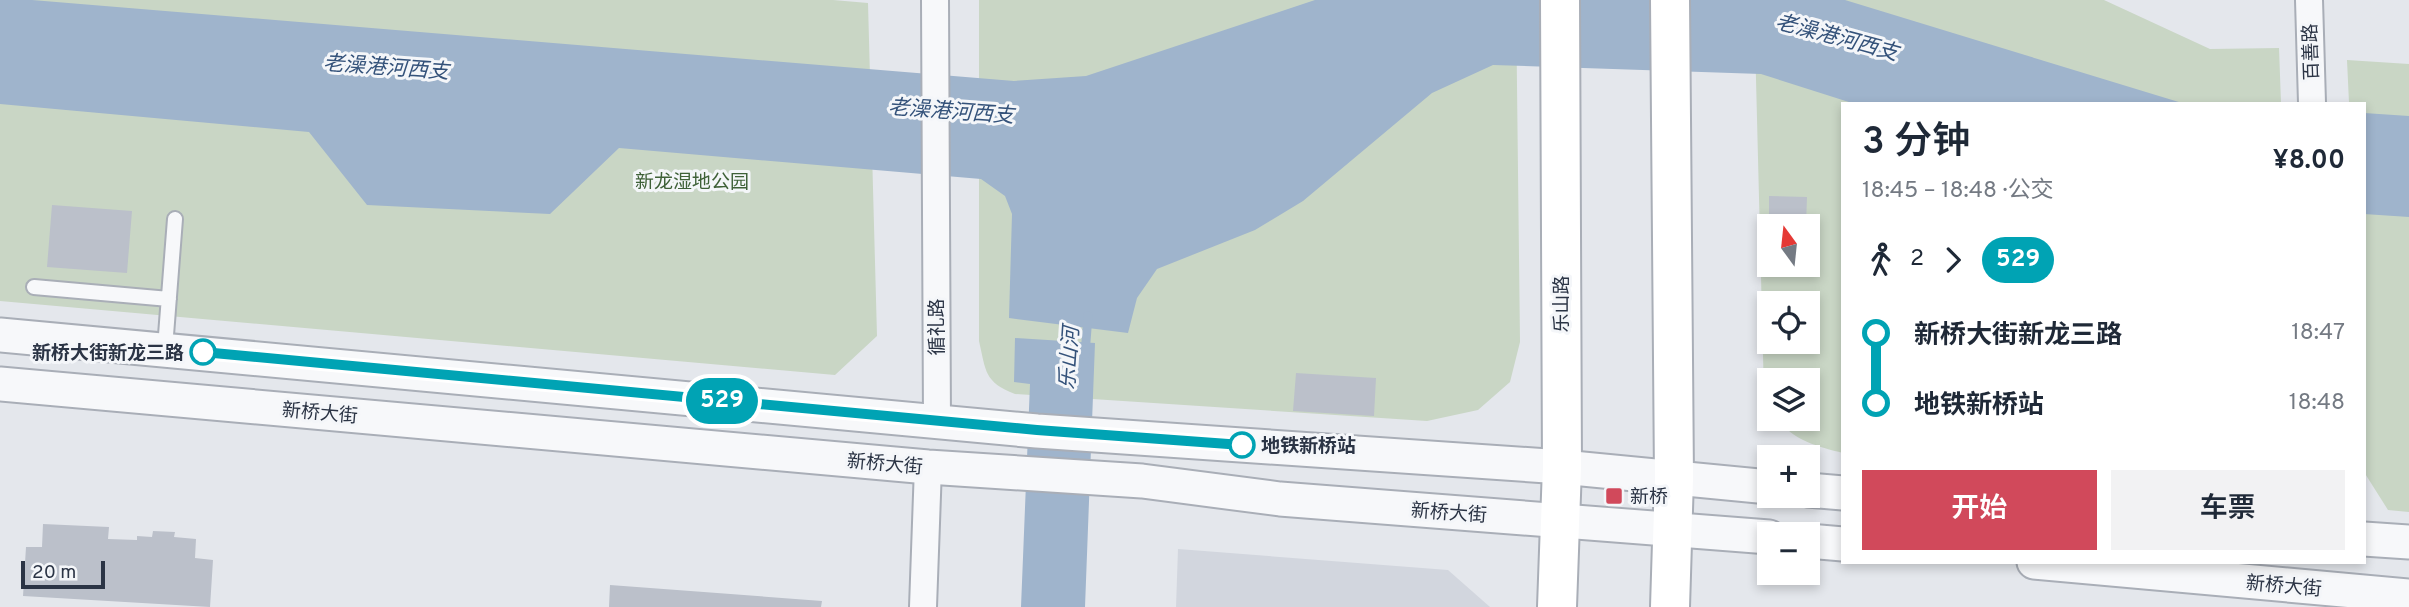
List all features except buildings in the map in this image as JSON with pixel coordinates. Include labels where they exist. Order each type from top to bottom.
[{"type":"main road","name":"乐山路","points":[[1557,607],[1562,467],[1560,0]]},
{"type":"main road","points":[[1670,0],[1674,478],[1670,607]]},
{"type":"street","name":"百善路","points":[[2309,0],[2311,92]]},
{"type":"street","name":"循礼路","points":[[935,9],[937,421]]},
{"type":"street","points":[[0,335],[165,348],[1037,430],[1562,467],[1757,486]]},
{"type":"street","name":"新桥大街","points":[[0,384],[928,467],[1142,481],[1280,499],[1757,536]]},
{"type":"street","points":[[923,607],[928,467]]},
{"type":"street","points":[[1820,491],[1841,494]]},
{"type":"street","points":[[2366,539],[2409,542]]},
{"type":"street","points":[[1820,542],[1841,544]]},
{"type":"street","name":"新桥大街","points":[[2050,564],[2318,598],[2409,596]]},
{"type":"lane","points":[[165,348],[175,219]]},
{"type":"lane","points":[[34,287],[169,299]]},
{"type":"shaded area","points":[[1178,549],[1448,570],[1490,607],[1176,607]]},
{"type":"green space","name":"新龙湿地公园","points":[[0,0],[833,0],[868,3],[877,336],[835,375],[0,301]]},
{"type":"green space","points":[[979,0],[1516,0],[1520,342],[1510,382],[1478,410],[1427,421],[1015,394],[997,385],[985,368],[979,341]]},
{"type":"green space","points":[[1754,0],[2104,0],[2210,49],[2279,48],[2281,102],[1841,102],[1841,452],[1815,445],[1790,432],[1820,431],[1820,368],[1763,368],[1763,354],[1820,354],[1820,291],[1761,291],[1761,277],[1820,277],[1820,214],[1759,214]]},
{"type":"green space","points":[[2347,60],[2409,64],[2409,512],[2388,510],[2366,475],[2366,102],[2349,102]]},
{"type":"water","name":"老澡港河西支","points":[[0,0],[32,0],[1014,81],[1086,76],[1315,0],[1845,0],[2179,102],[1849,102],[1761,74],[1493,65],[1432,93],[1303,201],[1255,230],[1157,269],[1137,298],[1128,333],[1009,318],[1012,214],[1005,196],[981,179],[619,148],[550,214],[367,205],[309,132],[0,104]]},
{"type":"water","points":[[2366,113],[2409,116],[2409,217],[2366,214]]},
{"type":"water","points":[[1015,338],[1095,343],[1085,607],[1021,607],[1030,384],[1014,382]]},
{"type":"waterway","name":"乐山河","points":[[1085,354],[1088,316]]},
{"type":"bus line","name":"529","points":[[203,352],[1037,430],[1242,445]]},
{"type":"place","name":"新桥大街新龙三路","points":[[203,352]]},
{"type":"place","name":"地铁新桥站","points":[[1242,445]]},
{"type":"place","name":"新桥","points":[[1614,496]]}]
